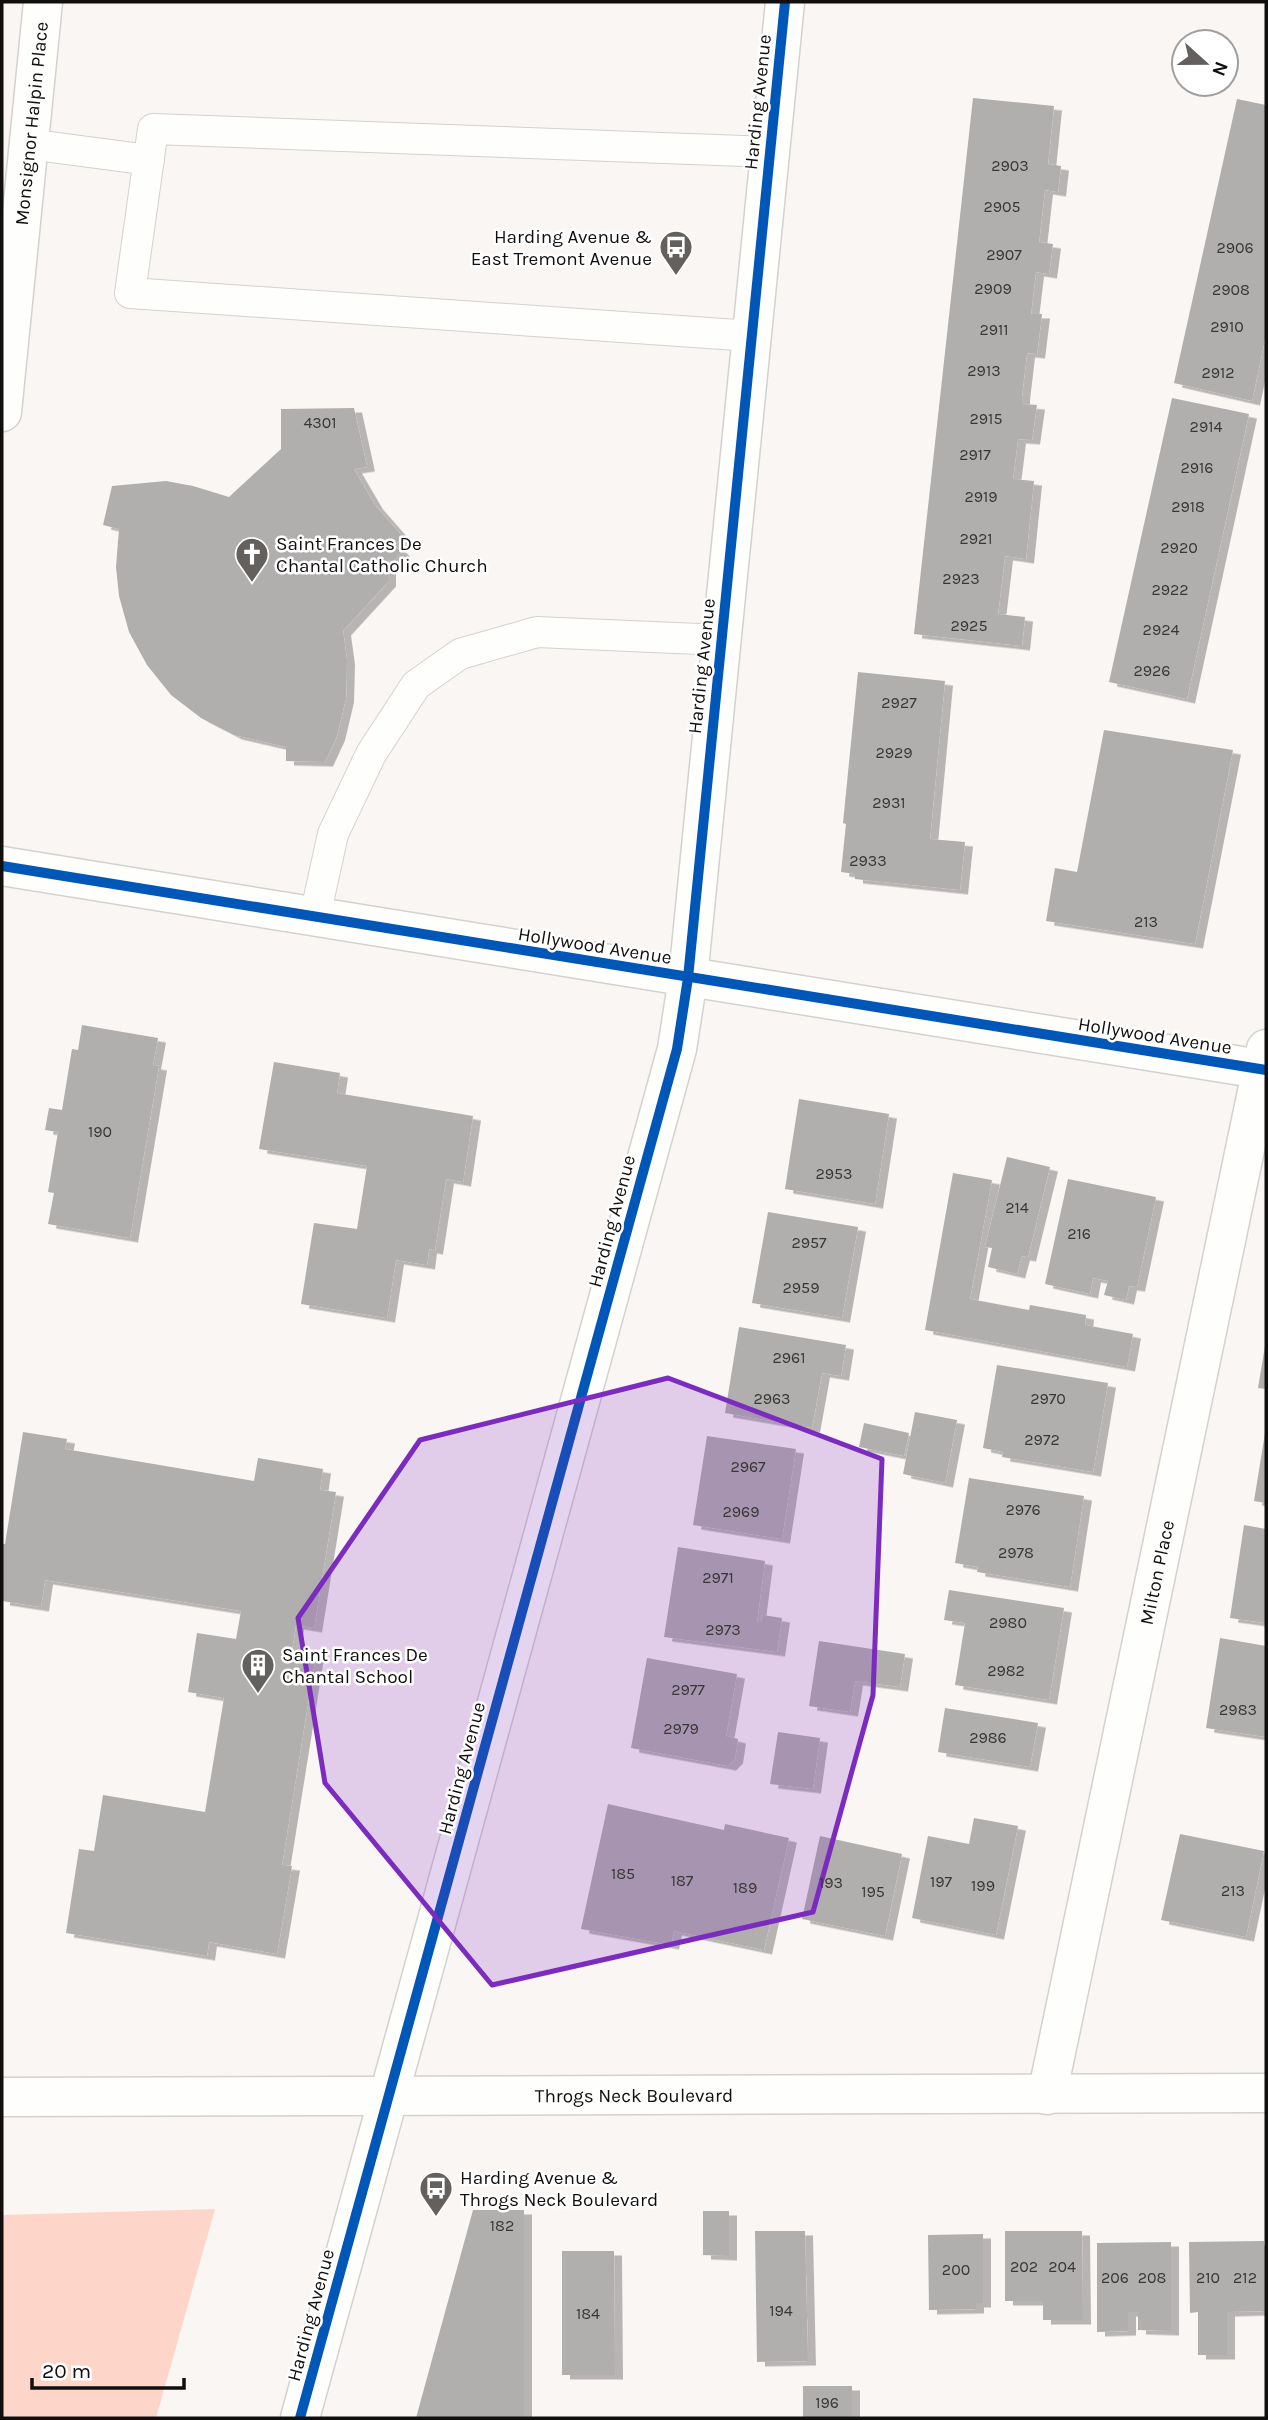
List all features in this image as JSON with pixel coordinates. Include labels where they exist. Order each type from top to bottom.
[{"type":"street","name":"Monsignor Halpin Place","points":[[2,412],[43,2]]},
{"type":"street","name":"Harding Avenue","points":[[300,2418],[673,1062],[688,978],[785,2]]},
{"type":"street","name":"Hollywood Avenue","points":[[2,866],[688,978],[1265,1063]]},
{"type":"street","name":"Milton Place","points":[[1047,2095],[1265,1063]]},
{"type":"street","name":"Throgs Neck Boulevard","points":[[2,2097],[1266,2093]]},
{"type":"lane","points":[[752,336],[130,293],[153,129],[770,152]]},
{"type":"lane","points":[[29,144],[149,160]]},
{"type":"lane","points":[[315,916],[333,834],[371,754],[415,685],[460,654],[537,632],[722,640]]},
{"type":"highlighted area","points":[[668,1378],[882,1459],[873,1695],[813,1912],[492,1985],[325,1783],[298,1618],[420,1440]]},
{"type":"shaded area","points":[[215,2209],[156,2418],[2,2418],[2,2215]]},
{"type":"building","points":[[973,98],[1054,106],[1048,164],[1061,166],[1058,192],[1045,190],[1039,242],[1053,244],[1049,274],[1036,272],[1031,314],[1042,314],[1037,354],[1027,353],[1022,396],[1022,404],[1037,405],[1032,440],[1018,439],[1013,479],[1034,481],[1026,559],[1005,556],[998,614],[1025,617],[1022,646],[914,634]]},
{"type":"building","points":[[1237,99],[1266,105],[1266,334],[1252,401],[1174,383]]},
{"type":"building","points":[[1172,398],[1249,414],[1187,699],[1109,682]]},
{"type":"building","name":"Saint Frances De Chantal Catholic Church","points":[[354,408],[367,467],[354,469],[375,505],[403,537],[395,545],[402,552],[392,562],[388,559],[388,582],[343,631],[347,660],[346,698],[337,736],[325,762],[286,761],[286,747],[234,735],[201,718],[171,695],[147,665],[129,632],[119,596],[116,567],[119,529],[103,525],[112,486],[166,481],[229,497],[281,449],[281,409]]},
{"type":"building","points":[[858,672],[945,681],[930,839],[965,842],[960,890],[855,879],[855,874],[841,872],[846,824],[843,823]]},
{"type":"building","points":[[1104,730],[1233,750],[1195,944],[1046,921],[1055,868],[1077,872]]},
{"type":"building","points":[[82,1025],[158,1038],[153,1065],[159,1066],[130,1238],[48,1224],[54,1193],[48,1192],[58,1132],[45,1130],[49,1108],[62,1110],[72,1049],[78,1050]]},
{"type":"building","points":[[274,1062],[340,1073],[337,1093],[473,1116],[463,1182],[446,1179],[435,1250],[429,1249],[427,1265],[396,1260],[387,1318],[301,1304],[314,1223],[357,1229],[367,1166],[259,1149]]},
{"type":"building","points":[[799,1099],[889,1114],[875,1204],[785,1189]]},
{"type":"building","points":[[1007,1157],[1050,1167],[1028,1257],[1022,1256],[1017,1274],[988,1267],[992,1248],[985,1247]]},
{"type":"building","points":[[953,1173],[992,1180],[970,1299],[1029,1310],[1030,1305],[1086,1315],[1085,1325],[1133,1334],[1127,1367],[925,1330]]},
{"type":"building","points":[[1068,1179],[1156,1197],[1137,1287],[1129,1286],[1126,1300],[1104,1295],[1108,1281],[1093,1278],[1090,1294],[1045,1284]]},
{"type":"building","points":[[768,1212],[858,1227],[842,1318],[752,1303]]},
{"type":"building","points":[[739,1327],[846,1345],[841,1376],[822,1373],[812,1428],[725,1413]]},
{"type":"building","points":[[1266,1346],[1266,1389],[1258,1388]]},
{"type":"building","points":[[997,1365],[1108,1383],[1093,1472],[1002,1457],[1003,1452],[983,1448]]},
{"type":"building","points":[[915,1412],[957,1420],[945,1483],[903,1474]]},
{"type":"building","points":[[864,1423],[909,1433],[904,1456],[859,1447]]},
{"type":"building","name":"Saint Frances De Chantal School","points":[[23,1432],[67,1439],[65,1449],[254,1481],[258,1458],[323,1469],[320,1490],[336,1492],[314,1628],[296,1625],[292,1650],[316,1654],[282,1865],[292,1866],[277,1954],[209,1942],[207,1956],[66,1933],[79,1849],[94,1851],[103,1795],[205,1812],[224,1698],[188,1692],[197,1633],[236,1639],[241,1611],[45,1580],[41,1607],[2,1601],[2,1544],[5,1544]]},
{"type":"building","points":[[1266,1434],[1266,1503],[1254,1501]]},
{"type":"building","points":[[707,1436],[796,1449],[782,1539],[693,1525]]},
{"type":"building","points":[[969,1478],[1084,1496],[1070,1587],[977,1572],[978,1567],[955,1563]]},
{"type":"building","points":[[1244,1525],[1266,1529],[1266,1623],[1230,1618]]},
{"type":"building","points":[[678,1547],[765,1561],[757,1622],[761,1622],[763,1615],[782,1618],[777,1652],[664,1637]]},
{"type":"building","points":[[949,1590],[1064,1608],[1049,1700],[955,1685],[965,1623],[944,1620]]},
{"type":"building","points":[[1220,1638],[1266,1646],[1266,1737],[1206,1728]]},
{"type":"building","points":[[819,1641],[905,1654],[900,1687],[855,1681],[850,1712],[809,1706]]},
{"type":"building","points":[[647,1658],[737,1674],[726,1736],[738,1739],[735,1759],[728,1766],[631,1748]]},
{"type":"building","points":[[945,1708],[1038,1723],[1030,1767],[938,1752]]},
{"type":"building","points":[[778,1732],[820,1738],[813,1789],[770,1784]]},
{"type":"building","points":[[608,1804],[724,1830],[725,1824],[789,1838],[764,1950],[674,1931],[671,1945],[581,1929]]},
{"type":"building","points":[[974,1818],[1018,1826],[996,1935],[912,1918],[928,1836],[969,1844]]},
{"type":"building","points":[[1180,1834],[1264,1851],[1246,1937],[1161,1920]]},
{"type":"building","points":[[820,1836],[902,1854],[885,1936],[802,1919]]},
{"type":"building","points":[[473,2210],[524,2210],[524,2418],[416,2418]]},
{"type":"building","points":[[703,2211],[729,2211],[729,2256],[703,2255]]},
{"type":"building","points":[[755,2231],[805,2231],[808,2361],[757,2362]]},
{"type":"building","points":[[1005,2231],[1082,2231],[1083,2320],[1043,2320],[1043,2301],[1005,2301]]},
{"type":"building","points":[[983,2234],[983,2303],[976,2303],[976,2309],[929,2310],[928,2235]]},
{"type":"building","points":[[1264,2241],[1264,2311],[1227,2312],[1227,2355],[1198,2355],[1198,2312],[1190,2313],[1189,2242]]},
{"type":"building","points":[[1171,2242],[1171,2331],[1138,2330],[1138,2312],[1128,2312],[1128,2331],[1097,2332],[1097,2243]]},
{"type":"building","points":[[562,2251],[614,2251],[615,2375],[562,2375]]},
{"type":"building","points":[[803,2386],[852,2386],[852,2418],[803,2418]]},
{"type":"cycle path","points":[[300,2418],[677,1049],[688,978],[785,2]]},
{"type":"cycle path","points":[[2,866],[1266,1070]]},
{"type":"place","name":"Harding Avenue & East Tremont Avenue","points":[[676,277]]},
{"type":"place","name":"Saint Frances De Chantal Catholic Church","points":[[252,584]]},
{"type":"place","name":"Saint Frances De Chantal School","points":[[258,1695]]},
{"type":"place","name":"Harding Avenue & Throgs Neck Boulevard","points":[[436,2218]]}]
